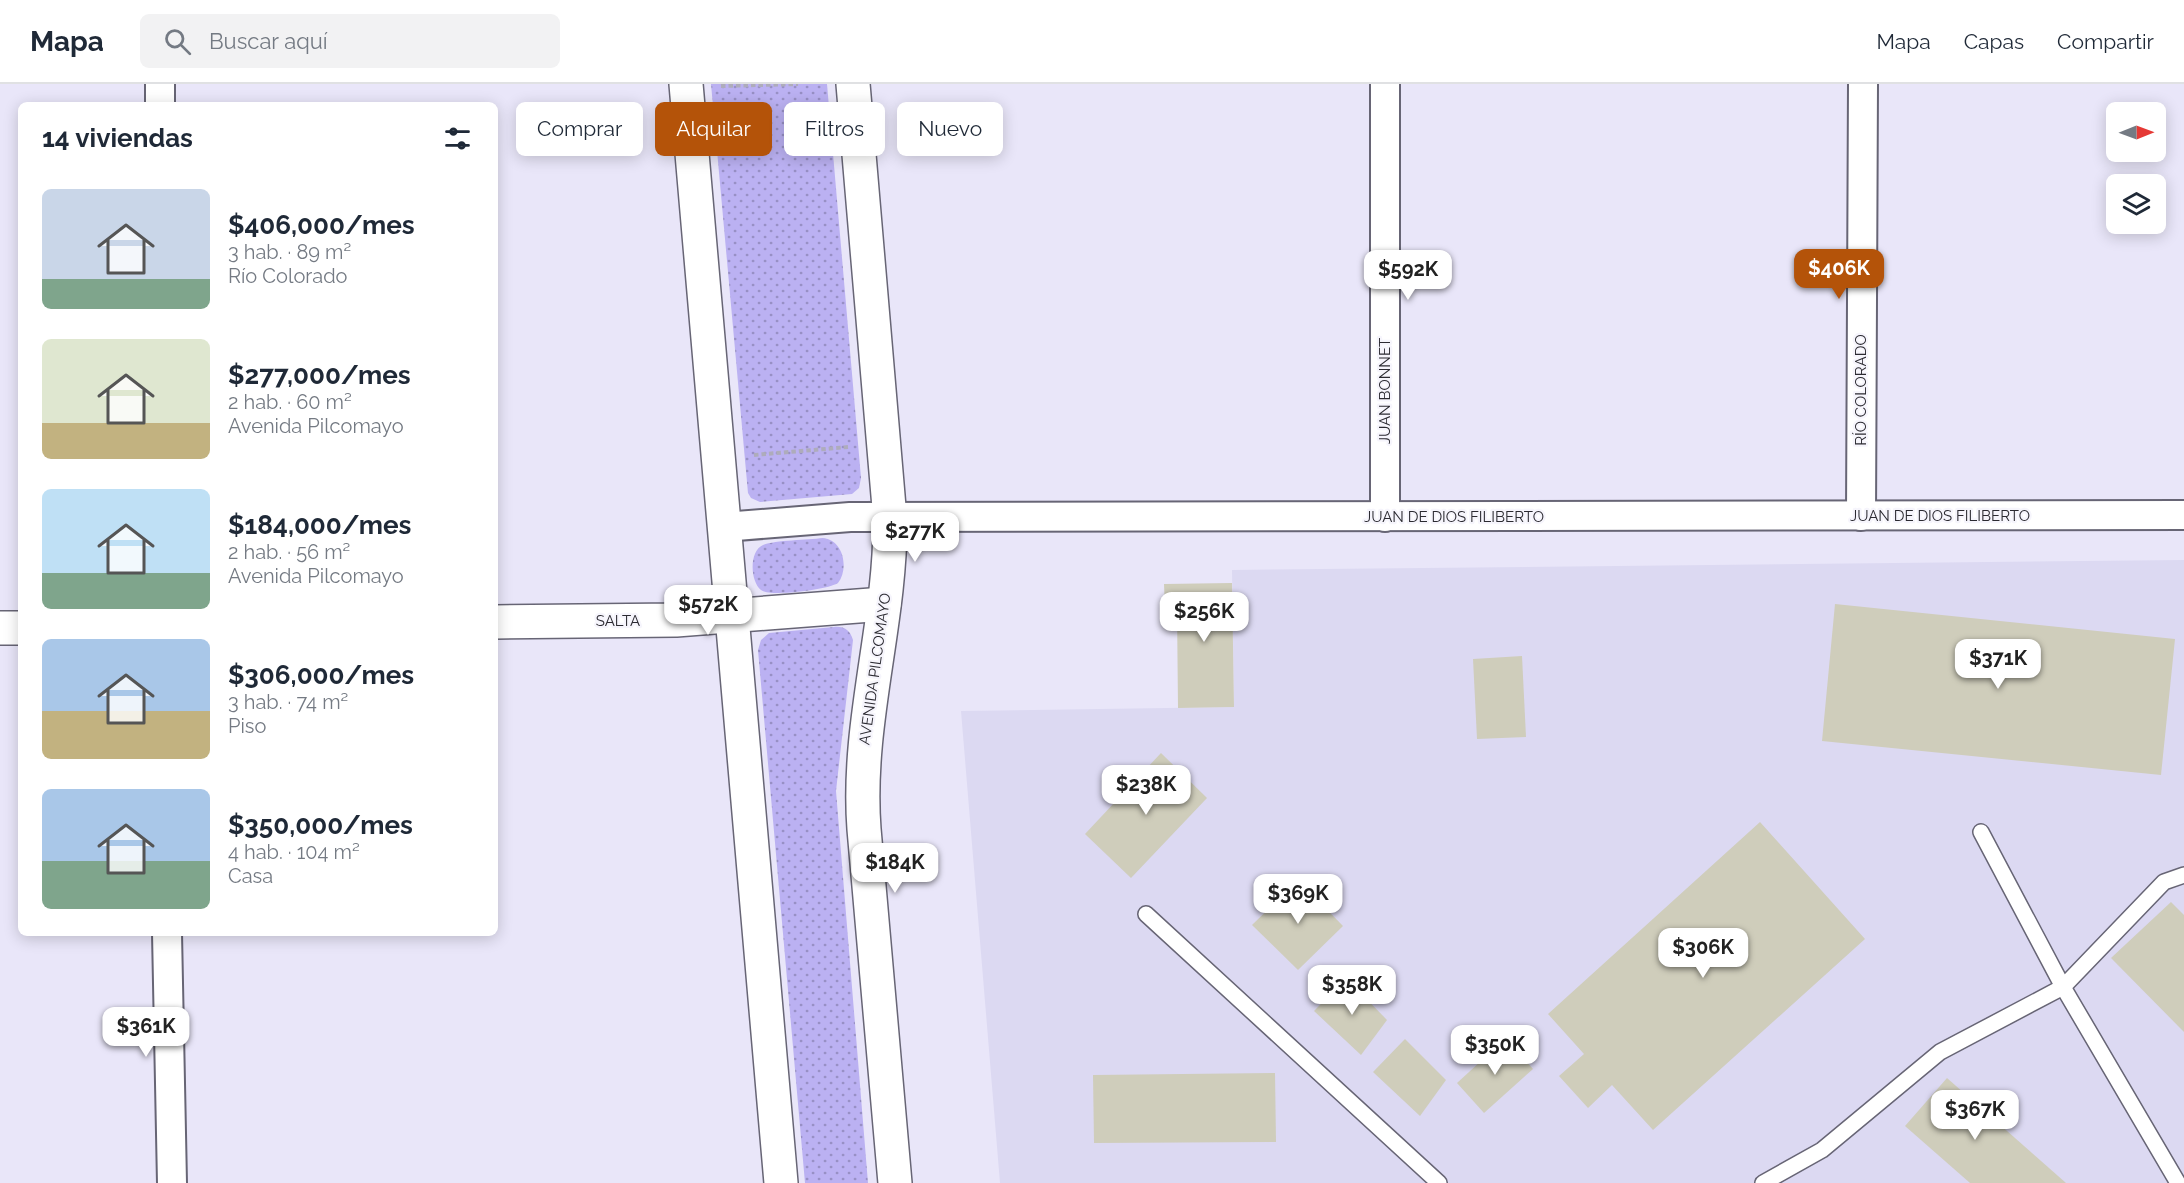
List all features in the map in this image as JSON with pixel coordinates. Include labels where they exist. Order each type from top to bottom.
[{"type":"main road","name":"AVENIDA PILCOMAYO","points":[[853,84],[890,519],[890,548],[884,604],[864,738],[862,795],[895,1183]]},
{"type":"main road","points":[[699,85],[724,527],[781,1183]]},
{"type":"main road","name":"SALTA","points":[[498,622],[676,620],[884,604]]},
{"type":"main road","points":[[0,628],[18,628]]},
{"type":"street","points":[[160,84],[160,102]]},
{"type":"street","name":"JUAN BONNET","points":[[1385,84],[1385,517]]},
{"type":"street","name":"RÍO COLORADO","points":[[1861,516],[1863,84]]},
{"type":"street","name":"JUAN DE DIOS FILIBERTO","points":[[724,527],[850,517],[890,519],[2184,515]]},
{"type":"street","points":[[167,936],[172,1183]]},
{"type":"lane","points":[[1981,832],[2063,987],[2178,1183]]},
{"type":"lane","points":[[1763,1183],[1822,1150],[1940,1052],[2063,987],[2164,882],[2184,875]]},
{"type":"lane","points":[[1146,914],[1439,1183]]},
{"type":"path","points":[[699,85],[798,84]]},
{"type":"path","points":[[744,456],[858,446]]},
{"type":"shaded area","points":[[711,84],[827,84],[829,102],[784,102],[784,156],[833,156],[861,478],[859,488],[852,494],[760,502],[751,498],[748,493],[718,156],[772,156],[772,102],[713,102]]},
{"type":"shaded area","points":[[823,538],[830,540],[840,549],[844,563],[838,583],[823,588],[786,593],[766,592],[757,586],[753,573],[753,560],[758,548],[776,542]]},
{"type":"shaded area","points":[[2184,560],[2184,1183],[1000,1183],[961,711],[1234,707],[1232,570]]},
{"type":"shaded area","points":[[834,627],[846,629],[853,640],[836,791],[868,1183],[805,1183],[758,650],[761,640],[769,633]]},
{"type":"building","points":[[1232,583],[1234,707],[1178,708],[1177,609],[1165,609],[1164,584]]},
{"type":"building","points":[[1835,604],[2175,639],[2161,775],[1822,741]]},
{"type":"building","points":[[1522,656],[1526,737],[1477,739],[1473,659]]},
{"type":"building","points":[[1161,753],[1207,798],[1131,878],[1085,834]]},
{"type":"building","points":[[1760,822],[1865,939],[1653,1130],[1612,1085],[1588,1108],[1559,1076],[1584,1054],[1548,1014]]},
{"type":"building","points":[[1298,880],[1343,926],[1298,970],[1252,925]]},
{"type":"building","points":[[2171,902],[2184,915],[2184,1032],[2111,958]]},
{"type":"building","points":[[1346,978],[1387,1020],[1361,1055],[1314,1011]]},
{"type":"building","points":[[1506,1038],[1533,1069],[1484,1113],[1457,1083]]},
{"type":"building","points":[[1405,1039],[1446,1080],[1420,1116],[1373,1072]]},
{"type":"building","points":[[1275,1073],[1276,1142],[1094,1143],[1093,1075]]},
{"type":"building","points":[[1947,1078],[2066,1183],[1970,1183],[1905,1126]]}]
